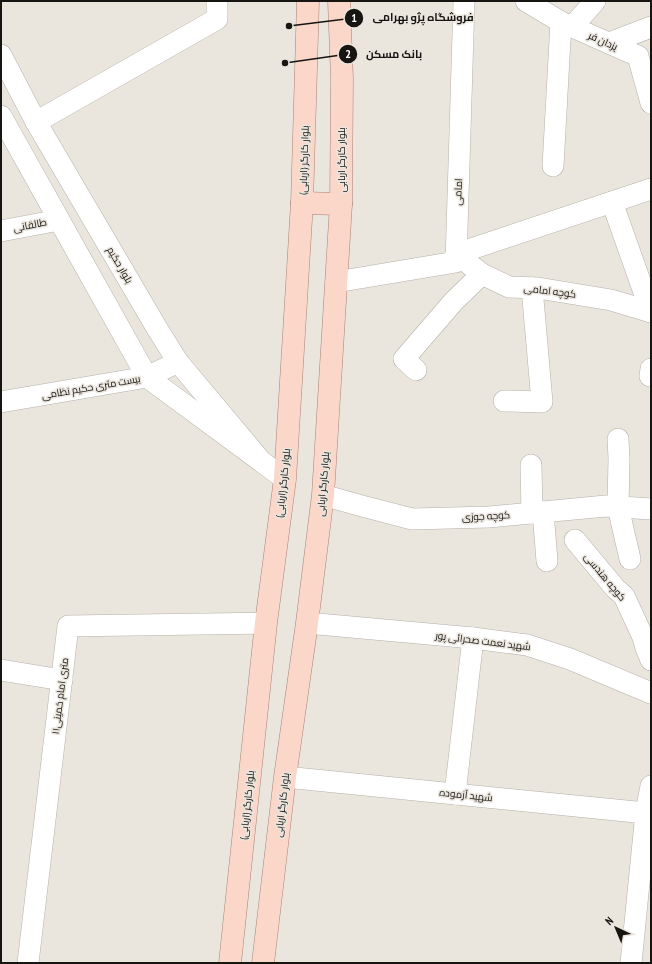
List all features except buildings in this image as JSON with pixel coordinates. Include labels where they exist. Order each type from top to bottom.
[{"type":"main road","name":"بلوار کارگر (اربابی)","points":[[230,963],[266,623],[285,479],[302,203],[308,1]]},
{"type":"main road","name":"بلوار کارگر اربابی","points":[[263,963],[285,777],[307,623],[323,495],[341,204],[342,79],[339,1]]},
{"type":"main road","points":[[341,38],[351,1]]},
{"type":"main road","points":[[302,203],[341,204]]},
{"type":"street","points":[[36,122],[217,19],[217,1]]},
{"type":"street","name":"امامی","points":[[456,254],[464,1]]},
{"type":"street","name":"یزدان فر","points":[[526,1],[567,25],[638,56],[651,103]]},
{"type":"street","points":[[553,166],[567,25],[595,1]]},
{"type":"street","points":[[609,43],[651,27]]},
{"type":"street","name":"بلوار حکیم","points":[[1,55],[36,122],[178,362],[260,460]]},
{"type":"street","name":"بلوار حکیم","points":[[1,116],[147,377],[285,479]]},
{"type":"street","points":[[336,282],[456,262],[456,254],[651,189]]},
{"type":"street","points":[[612,202],[651,312]]},
{"type":"street","name":"طالقانی","points":[[1,231],[59,220]]},
{"type":"street","name":"کوچه امامی","points":[[456,254],[482,274],[509,287],[538,288],[611,300],[651,312]]},
{"type":"street","points":[[416,370],[404,358],[454,302],[482,274]]},
{"type":"street","points":[[504,401],[542,402],[532,288]]},
{"type":"street","name":"بیست متری حکیم نظامی","points":[[1,402],[147,377],[178,362]]},
{"type":"street","points":[[618,439],[618,507],[630,559]]},
{"type":"street","points":[[530,465],[547,561]]},
{"type":"street","name":"کوچه جوزی","points":[[323,495],[412,519],[489,517],[606,506],[651,509]]},
{"type":"street","name":"کوچه هندسی","points":[[575,540],[615,588],[624,596],[643,637],[651,660]]},
{"type":"street","name":"۱۱متری امام خمینی","points":[[28,963],[68,626],[266,623]]},
{"type":"street","name":"شهید نعمت صحرائی پور","points":[[307,623],[472,638],[527,645],[570,659],[651,693]]},
{"type":"street","points":[[455,794],[472,638]]},
{"type":"street","points":[[1,670],[62,680]]},
{"type":"street","name":"شهید آزموده","points":[[285,777],[646,813]]},
{"type":"street","points":[[631,963],[646,813],[651,786]]},
{"type":"place","name":"فروشگاه پژو بهرامی","points":[[289,26]]},
{"type":"place","name":"بانک مسکن","points":[[285,63]]}]
